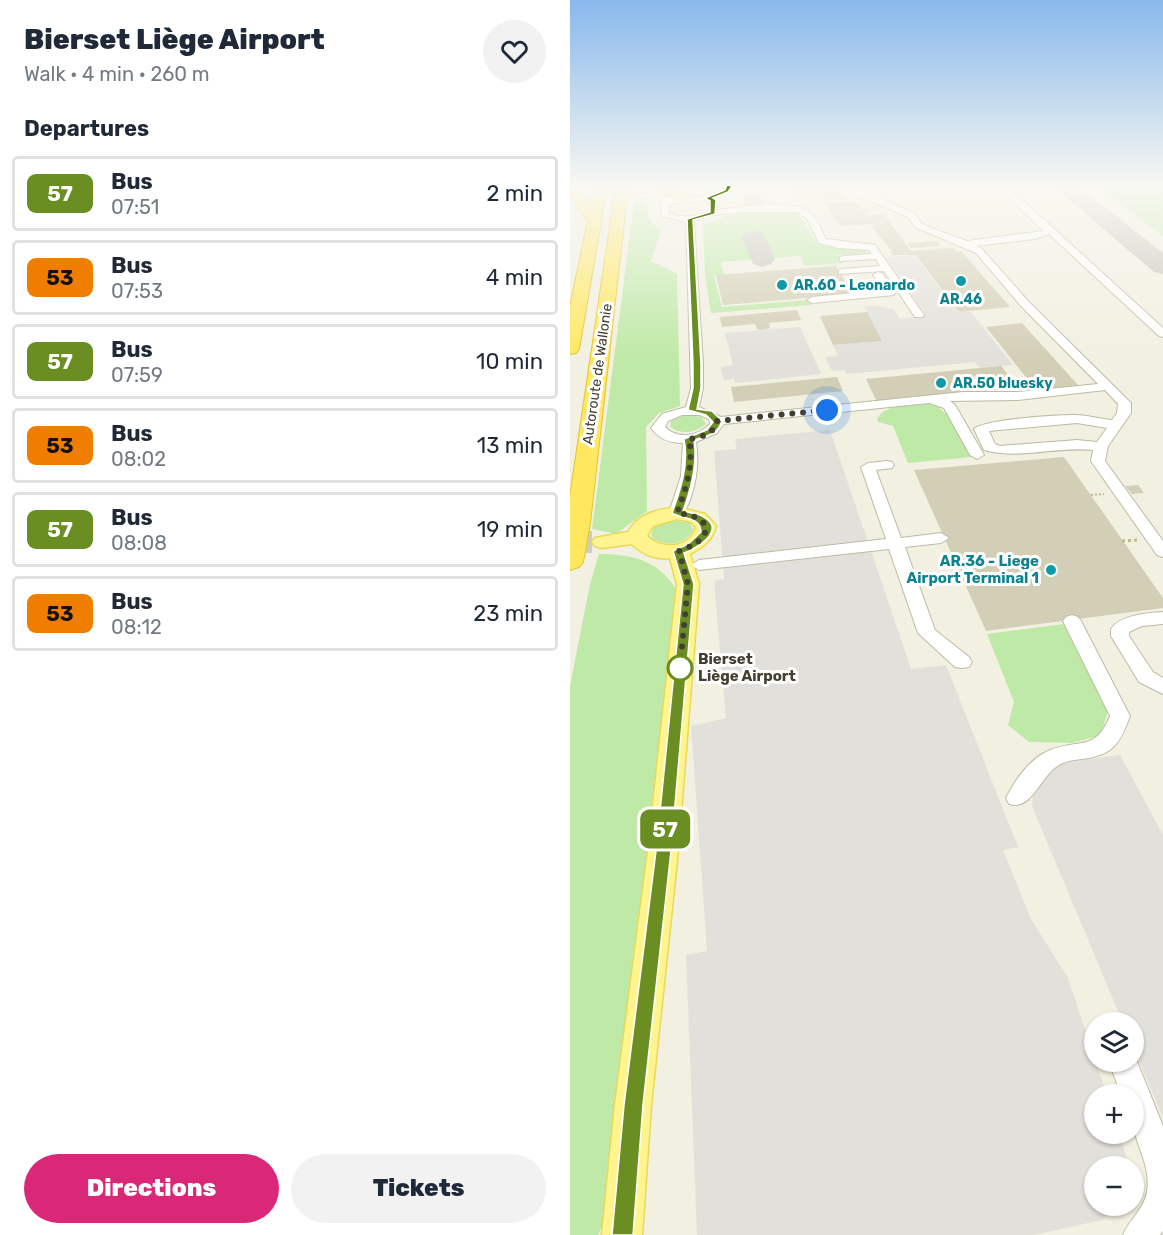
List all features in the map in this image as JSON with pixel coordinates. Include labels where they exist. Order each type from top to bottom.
[{"type":"highway","name":"Autoroute de Wallonie","points":[[570,349],[589,244]]},
{"type":"highway","name":"Autoroute de Wallonie","points":[[570,562],[578,523],[620,244]]},
{"type":"main road","points":[[677,513],[700,518],[706,525],[706,532],[702,540],[692,547],[679,551],[650,550],[641,545],[637,537],[638,530],[644,523],[665,514],[677,513]]},
{"type":"main road","points":[[602,542],[637,537]]},
{"type":"main road","points":[[622,1235],[633,1105],[663,851],[688,584],[679,551]]},
{"type":"street","points":[[691,244],[697,364],[697,388],[692,410]]},
{"type":"street","points":[[833,244],[872,247],[919,315]]},
{"type":"street","points":[[966,244],[979,251],[1025,304],[1125,403],[1124,413],[1101,447],[1098,460],[1109,479],[1163,552]]},
{"type":"street","points":[[1064,244],[1163,334]]},
{"type":"street","points":[[843,259],[878,256]]},
{"type":"street","points":[[842,272],[886,268]]},
{"type":"street","points":[[812,300],[890,293],[874,269]]},
{"type":"street","points":[[717,421],[933,400],[971,405],[1001,403],[1024,400],[1035,395],[1109,386]]},
{"type":"street","points":[[933,400],[949,405],[977,455]]},
{"type":"street","points":[[681,411],[709,413],[717,421],[715,429],[689,439],[668,436],[658,428],[663,418],[681,411]]},
{"type":"street","points":[[1101,447],[1054,444],[1000,450],[989,447],[981,429],[1077,419],[1116,424]]},
{"type":"street","points":[[677,513],[686,488],[691,450],[689,439]]},
{"type":"street","points":[[887,465],[868,467],[927,633],[962,662]]},
{"type":"street","points":[[699,565],[940,538]]},
{"type":"street","points":[[1163,618],[1127,624],[1120,629],[1120,636],[1146,677],[1163,687]]},
{"type":"street","points":[[1017,798],[1036,771],[1055,758],[1101,747],[1114,736],[1120,716],[1072,621]]},
{"type":"street","points":[[1126,1072],[1161,1159],[1163,1191],[1152,1219],[1139,1235]]},
{"type":"green space","points":[[629,244],[657,244],[651,261],[677,274],[680,406],[659,413],[646,427],[647,511],[616,534],[592,529]]},
{"type":"green space","points":[[704,244],[819,244],[858,247],[868,253],[838,255],[842,263],[805,266],[800,256],[721,262],[724,275],[714,276],[722,307],[809,300],[812,305],[711,313],[705,276]]},
{"type":"green space","points":[[928,404],[949,413],[972,457],[908,463],[893,426],[878,422],[877,419],[881,414],[893,408]]},
{"type":"green space","points":[[685,415],[701,417],[706,424],[688,432],[674,430],[670,427],[671,421]]},
{"type":"green space","points":[[672,520],[690,523],[693,530],[690,535],[675,543],[663,543],[653,538],[651,535],[654,527]]},
{"type":"green space","points":[[599,554],[633,557],[652,565],[669,579],[676,589],[611,1207],[598,1235],[570,1235],[570,686],[590,584]]},
{"type":"green space","points":[[1064,624],[1109,707],[1101,735],[1072,743],[1029,742],[1008,725],[1014,702],[987,634]]},
{"type":"shaded area","points":[[915,255],[958,312],[971,312],[1013,365],[980,368],[975,362],[847,374],[845,370],[832,371],[825,357],[838,356],[833,345],[882,341],[864,306],[894,309],[900,319],[926,315],[886,257]]},
{"type":"shaded area","points":[[800,327],[821,374],[735,383],[734,379],[724,380],[720,367],[733,365],[725,333]]},
{"type":"shaded area","points":[[830,430],[911,669],[946,665],[1018,847],[1003,850],[1031,919],[1068,978],[1084,1026],[1084,1072],[1099,1072],[1103,1084],[1084,1084],[1084,1144],[1122,1144],[1126,1156],[1084,1156],[1084,1216],[1107,1216],[1102,1220],[1034,1235],[697,1235],[686,955],[707,951],[691,726],[726,718],[714,581],[724,579],[714,451],[737,449],[735,439]]},
{"type":"shaded area","points":[[1120,755],[1163,835],[1163,1118],[1144,1072],[1144,1012],[1118,1012],[1032,806],[1033,790],[1055,764]]},
{"type":"building","name":"AR.46","points":[[886,244],[906,244],[911,251],[953,248],[957,252],[961,251],[1010,307],[959,312],[916,255],[892,255],[890,252],[893,252]]},
{"type":"building","points":[[908,244],[938,244],[940,246],[911,248]]},
{"type":"building","name":"AR.60 - Leonardo","points":[[836,266],[852,294],[723,305],[716,275]]},
{"type":"building","points":[[797,310],[801,320],[769,323],[770,328],[762,330],[757,329],[755,324],[722,327],[720,317]]},
{"type":"building","points":[[867,312],[882,341],[833,345],[820,316]]},
{"type":"building","points":[[1022,323],[1078,385],[1037,391],[986,327]]},
{"type":"building","name":"AR.50 bluesky","points":[[1001,366],[1018,387],[877,402],[866,379]]},
{"type":"building","points":[[837,377],[843,391],[734,402],[731,387]]},
{"type":"building","name":"AR.36 - Liege Airport Terminal 1","points":[[1064,457],[1163,598],[1163,608],[986,631],[914,470]]},
{"type":"building","points":[[1138,485],[1144,493],[1132,494],[1125,486]]},
{"type":"taxiway","points":[[756,244],[762,259]]},
{"type":"taxiway","points":[[1135,244],[1163,266]]},
{"type":"tunnel","points":[[570,542],[602,542]]},
{"type":"bus line","name":"57","points":[[622,1235],[633,1105],[663,851],[688,584],[679,551],[692,547],[702,540],[706,532],[706,525],[700,518],[677,513],[686,488],[691,450],[689,439],[710,432],[717,425],[715,417],[709,413],[692,410],[697,388],[697,364],[691,244]]},
{"type":"place","name":"AR.46","points":[[961,281]]},
{"type":"place","name":"AR.60 - Leonardo","points":[[782,285]]},
{"type":"place","name":"AR.50 bluesky","points":[[941,383]]},
{"type":"place","name":"AR.36 - Liege Airport Terminal 1","points":[[1051,570]]},
{"type":"place","name":"Bierset Liège Airport","points":[[680,668]]},
{"type":"route","points":[[680,668],[688,584],[679,551],[692,547],[702,540],[706,532],[706,525],[700,518],[677,513],[686,488],[691,450],[689,439],[715,429],[717,421],[827,410]]}]
